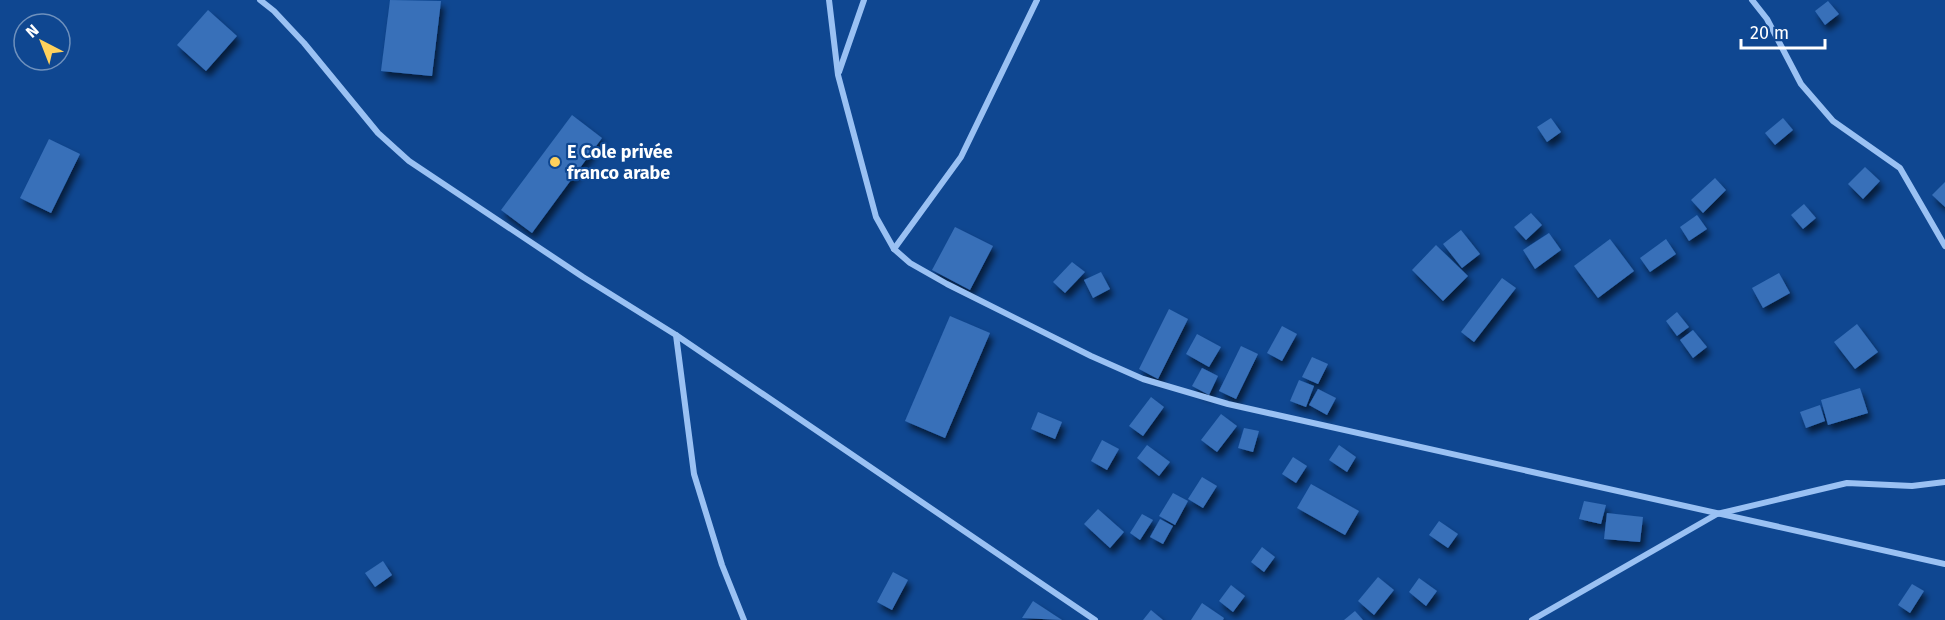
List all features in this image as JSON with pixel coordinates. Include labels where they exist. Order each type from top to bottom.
[{"type":"street","points":[[260,0],[274,11],[304,43],[378,133],[409,161],[583,277],[676,334],[1058,598],[1095,620]]},
{"type":"street","points":[[829,0],[838,75],[876,217],[894,249],[910,263],[947,284],[1143,379],[1228,405],[1945,564]]},
{"type":"street","points":[[838,75],[864,0]]},
{"type":"street","points":[[894,249],[961,157],[1037,0]]},
{"type":"street","points":[[1752,0],[1767,19],[1801,84],[1833,122],[1900,168],[1945,246]]},
{"type":"street","points":[[676,334],[694,474],[722,565],[744,620]]},
{"type":"street","points":[[1532,620],[1717,514],[1847,483],[1912,486],[1945,482]]},
{"type":"building","points":[[390,0],[441,1],[432,76],[381,71]]},
{"type":"building","points":[[1828,1],[1839,14],[1825,25],[1815,11]]},
{"type":"building","points":[[208,10],[237,36],[206,71],[177,45]]},
{"type":"building","points":[[572,115],[602,138],[532,233],[501,210]]},
{"type":"building","points":[[1551,118],[1561,132],[1547,142],[1537,127]]},
{"type":"building","points":[[1783,118],[1793,130],[1775,145],[1765,133]]},
{"type":"building","points":[[49,139],[80,154],[51,213],[20,198]]},
{"type":"building","points":[[1865,167],[1880,181],[1863,199],[1848,184]]},
{"type":"building","points":[[1715,178],[1726,190],[1703,213],[1691,200]]},
{"type":"building","points":[[1945,182],[1945,207],[1932,195]]},
{"type":"building","points":[[1804,204],[1816,218],[1803,229],[1791,215]]},
{"type":"building","points":[[1531,213],[1542,225],[1526,240],[1514,227]]},
{"type":"building","points":[[1697,215],[1707,229],[1689,241],[1680,227]]},
{"type":"building","points":[[955,227],[993,246],[970,290],[932,270]]},
{"type":"building","points":[[1461,230],[1480,254],[1462,268],[1443,244]]},
{"type":"building","points":[[1549,233],[1561,250],[1535,269],[1523,250]]},
{"type":"building","points":[[1610,239],[1634,271],[1598,298],[1574,266]]},
{"type":"building","points":[[1666,239],[1676,254],[1650,272],[1640,258]]},
{"type":"building","points":[[1436,245],[1468,276],[1443,301],[1412,270]]},
{"type":"building","points":[[1072,262],[1085,272],[1065,293],[1053,282]]},
{"type":"building","points":[[1101,272],[1110,289],[1093,298],[1084,280]]},
{"type":"building","points":[[1779,273],[1790,293],[1763,308],[1752,288]]},
{"type":"building","points":[[1502,278],[1516,288],[1474,342],[1461,332]]},
{"type":"building","points":[[1169,309],[1188,319],[1158,379],[1139,369]]},
{"type":"building","points":[[1677,312],[1689,327],[1677,336],[1666,321]]},
{"type":"building","points":[[950,316],[990,333],[945,438],[905,421]]},
{"type":"building","points":[[1857,324],[1878,352],[1855,369],[1834,342]]},
{"type":"building","points":[[1282,326],[1297,334],[1282,361],[1267,353]]},
{"type":"building","points":[[1693,330],[1707,347],[1693,358],[1680,340]]},
{"type":"building","points":[[1197,334],[1221,347],[1209,367],[1186,354]]},
{"type":"building","points":[[1241,346],[1258,354],[1236,399],[1219,391]]},
{"type":"building","points":[[1312,357],[1328,364],[1318,384],[1302,377]]},
{"type":"building","points":[[1202,368],[1218,376],[1209,395],[1192,386]]},
{"type":"building","points":[[1299,380],[1314,386],[1306,407],[1290,401]]},
{"type":"building","points":[[1860,388],[1868,413],[1828,425],[1821,400]]},
{"type":"building","points":[[1318,389],[1336,398],[1327,415],[1309,405]]},
{"type":"building","points":[[1151,397],[1164,407],[1143,436],[1129,426]]},
{"type":"building","points":[[1820,405],[1825,421],[1806,428],[1800,412]]},
{"type":"building","points":[[1038,412],[1062,422],[1055,439],[1031,429]]},
{"type":"building","points":[[1221,414],[1237,426],[1217,452],[1201,440]]},
{"type":"building","points":[[1244,428],[1259,431],[1253,452],[1238,448]]},
{"type":"building","points":[[1102,440],[1119,449],[1107,470],[1091,461]]},
{"type":"building","points":[[1147,445],[1170,462],[1159,476],[1137,458]]},
{"type":"building","points":[[1339,445],[1356,457],[1347,472],[1329,460]]},
{"type":"building","points":[[1293,457],[1307,466],[1296,483],[1282,474]]},
{"type":"building","points":[[1202,477],[1217,486],[1203,508],[1188,499]]},
{"type":"building","points":[[1311,484],[1359,511],[1345,535],[1297,508]]},
{"type":"building","points":[[1173,493],[1188,501],[1175,525],[1159,516]]},
{"type":"building","points":[[1584,501],[1606,505],[1601,524],[1579,519]]},
{"type":"building","points":[[1098,509],[1124,532],[1110,548],[1084,524]]},
{"type":"building","points":[[1607,513],[1643,517],[1640,542],[1604,539]]},
{"type":"building","points":[[1142,514],[1153,520],[1140,540],[1130,533]]},
{"type":"building","points":[[1160,519],[1173,526],[1163,544],[1150,537]]},
{"type":"building","points":[[1439,521],[1458,534],[1448,548],[1429,535]]},
{"type":"building","points":[[1262,547],[1275,557],[1264,572],[1251,562]]},
{"type":"building","points":[[383,561],[392,575],[375,587],[365,573]]},
{"type":"building","points":[[893,572],[908,580],[892,610],[877,602]]},
{"type":"building","points":[[1378,577],[1394,590],[1374,615],[1358,601]]},
{"type":"building","points":[[1419,578],[1437,591],[1426,606],[1409,592]]},
{"type":"building","points":[[1912,584],[1924,591],[1910,613],[1898,605]]},
{"type":"building","points":[[1231,585],[1245,596],[1233,612],[1219,601]]},
{"type":"building","points":[[1033,601],[1062,620],[1022,618]]},
{"type":"building","points":[[1202,603],[1224,618],[1223,620],[1191,620]]},
{"type":"building","points":[[1151,610],[1163,620],[1143,620]]},
{"type":"building","points":[[1355,611],[1363,620],[1344,620]]},
{"type":"place","name":"E Cole privée franco arabe","points":[[555,162]]}]
